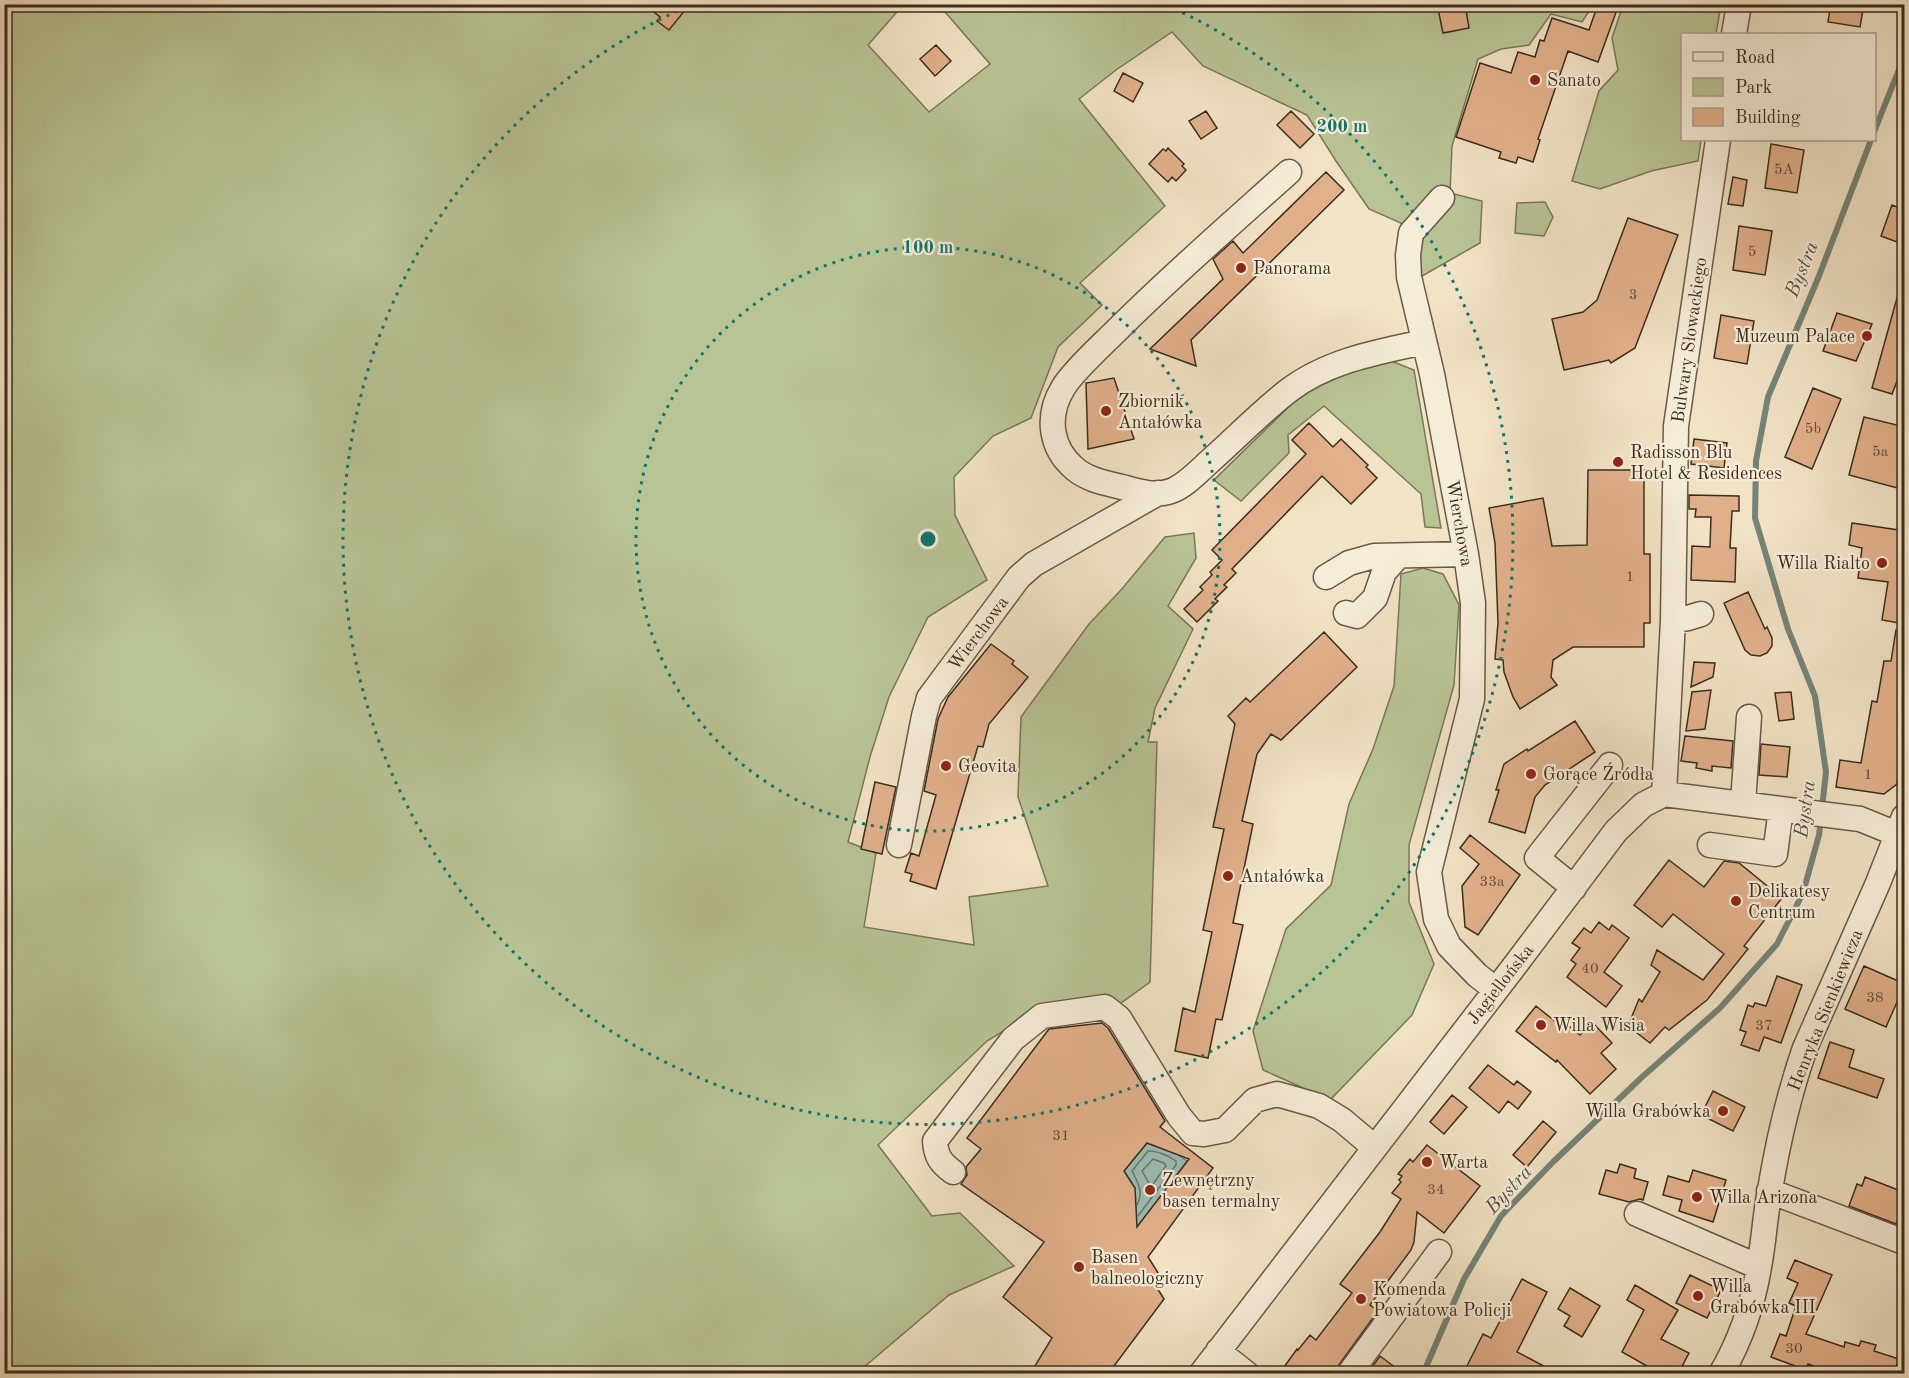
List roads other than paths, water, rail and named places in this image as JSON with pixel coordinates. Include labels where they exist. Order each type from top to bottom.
[{"type":"street","points":[[1734,33],[1739,4]]},
{"type":"street","name":"Bulwary Słowackiego","points":[[1664,794],[1673,620],[1676,426],[1718,141]]},
{"type":"street","name":"Wierchowa","points":[[1289,172],[1138,309],[1064,386],[1054,405],[1051,419],[1054,438],[1062,455],[1076,470],[1096,480],[1143,493],[1172,491],[1194,476],[1288,391],[1316,373],[1371,354],[1424,342],[1439,408],[1473,603],[1472,699],[1429,872],[1436,920],[1449,946],[1477,975],[1496,990]]},
{"type":"street","points":[[1424,342],[1409,277],[1408,255],[1411,233],[1442,198]]},
{"type":"street","name":"Wierchowa","points":[[899,845],[929,698],[1019,577],[1034,564],[1158,493]]},
{"type":"street","points":[[1326,577],[1349,563],[1374,556],[1466,554]]},
{"type":"street","points":[[1346,613],[1357,616],[1365,609],[1374,598],[1384,572],[1398,556]]},
{"type":"street","points":[[1673,620],[1701,614]]},
{"type":"street","points":[[1743,803],[1749,717]]},
{"type":"street","points":[[1574,888],[1537,858],[1610,765]]},
{"type":"street","points":[[1664,794],[1860,819],[1902,831]]},
{"type":"street","name":"Jagiellońska","points":[[1201,1374],[1616,831],[1643,805],[1664,794]]},
{"type":"street","points":[[1710,845],[1775,854],[1786,809]]},
{"type":"street","name":"Henryka Sienkiewicza","points":[[1721,1374],[1751,1304],[1759,1267],[1769,1191],[1789,1097],[1803,1056],[1902,831]]},
{"type":"street","points":[[953,1172],[941,1163],[936,1153],[935,1141],[1013,1039],[1042,1016],[1105,1007],[1119,1017],[1179,1116],[1193,1132],[1214,1134],[1226,1130],[1254,1100],[1276,1094],[1319,1106],[1342,1120],[1374,1147]]},
{"type":"street","points":[[1769,1191],[1905,1242]]},
{"type":"street","points":[[1637,1214],[1759,1267]]},
{"type":"street","points":[[1349,1374],[1439,1252]]},
{"type":"street","points":[[1218,1351],[1247,1374]]},
{"type":"water","name":"Zewnętrzny basen termalny","points":[[1147,1143],[1177,1154],[1187,1161],[1128,1239],[1135,1188],[1124,1171]]},
{"type":"waterway","name":"Bystra","points":[[1876,127],[1904,57]]},
{"type":"waterway","name":"Bystra","points":[[1822,808],[1826,772],[1815,696],[1788,629],[1755,518],[1756,461],[1768,397],[1819,276],[1871,141]]},
{"type":"waterway","name":"Bystra","points":[[1423,1374],[1464,1279],[1501,1216],[1553,1162],[1641,1078],[1720,1008],[1777,944],[1803,893],[1819,835],[1821,819]]},
{"type":"place","name":"Sanato","points":[[1535,80]]},
{"type":"place","name":"Panorama","points":[[1241,268]]},
{"type":"place","name":"Muzeum Palace","points":[[1867,336]]},
{"type":"place","name":"Zbiornik Antałówka","points":[[1106,411]]},
{"type":"place","name":"Radisson Blu Hotel & Residences","points":[[1618,462]]},
{"type":"place","name":"Willa Rialto","points":[[1882,563]]},
{"type":"place","name":"Geovita","points":[[946,766]]},
{"type":"place","name":"Gorące Źródła","points":[[1531,774]]},
{"type":"place","name":"Antałówka","points":[[1228,876]]},
{"type":"place","name":"Delikatesy Centrum","points":[[1736,901]]},
{"type":"place","name":"Willa Wisia","points":[[1541,1025]]},
{"type":"place","name":"Willa Grabówka","points":[[1723,1111]]},
{"type":"place","name":"Warta","points":[[1427,1162]]},
{"type":"place","name":"Zewnętrzny basen termalny","points":[[1150,1190]]},
{"type":"place","name":"Willa Arizona","points":[[1697,1197]]},
{"type":"place","name":"Basen balneologiczny","points":[[1079,1267]]},
{"type":"place","name":"Willa Grabówka III","points":[[1698,1296]]},
{"type":"place","name":"Komenda Powiatowa Policji","points":[[1361,1299]]}]
